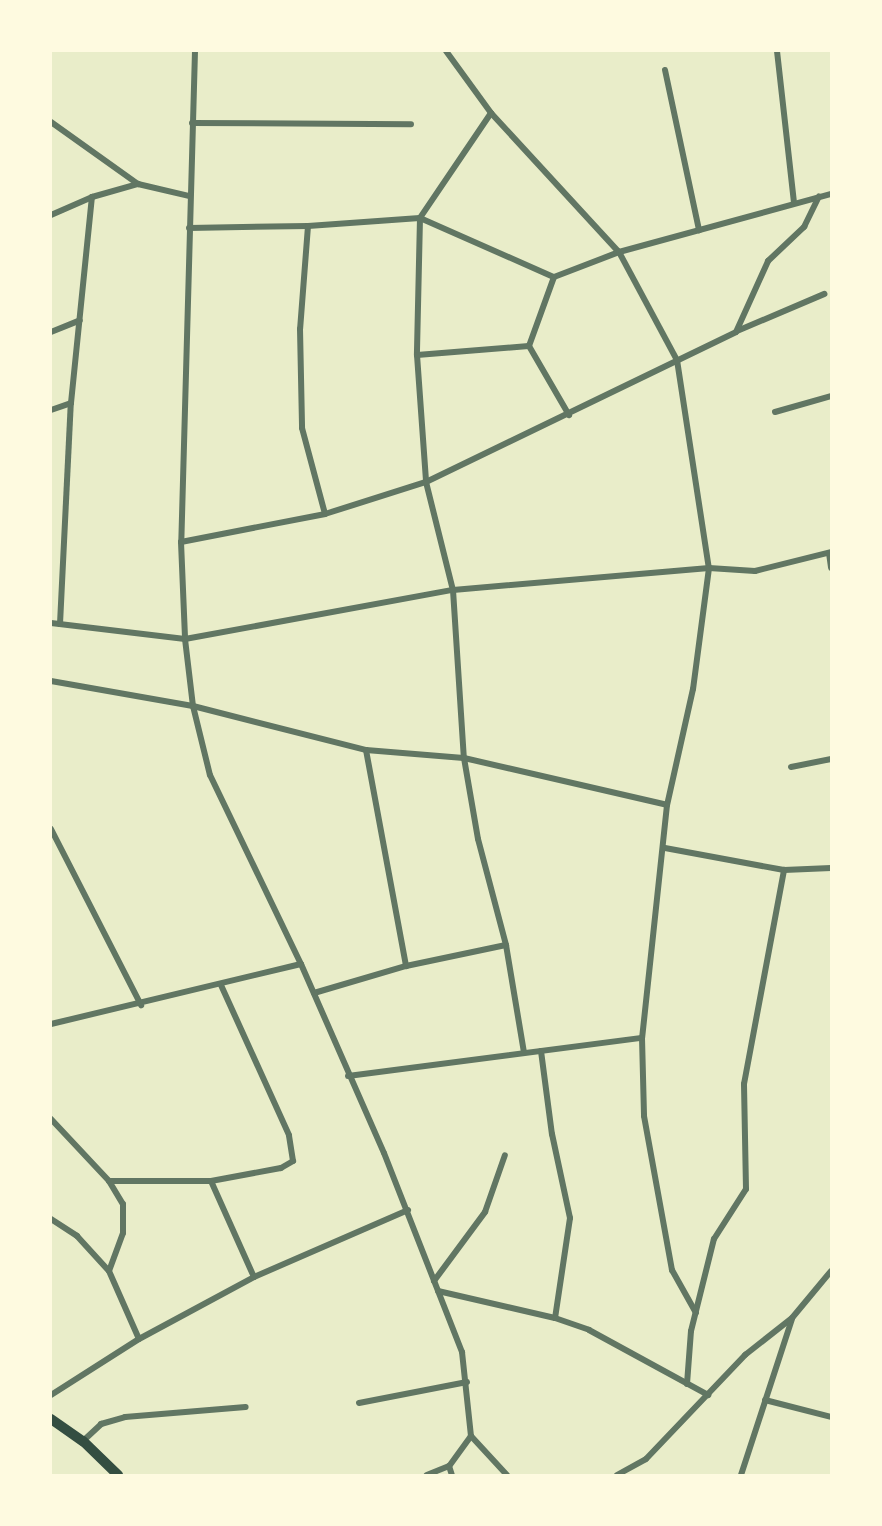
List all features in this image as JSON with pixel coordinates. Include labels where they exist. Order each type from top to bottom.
[{"type":"highway","points":[[51,1419],[83,1441],[118,1475]]},
{"type":"street","points":[[195,51],[189,196],[181,542],[185,639],[194,706],[210,775],[314,993],[408,1210],[462,1352],[471,1436],[507,1475]]},
{"type":"street","points":[[446,51],[491,113],[619,252],[677,360],[709,568],[693,689],[667,805],[665,848],[642,1038],[644,1116],[672,1270],[696,1313]]},
{"type":"street","points":[[777,51],[794,203]]},
{"type":"street","points":[[665,70],[699,230]]},
{"type":"street","points":[[491,113],[420,218],[417,355],[426,482],[453,590],[464,759],[478,839],[506,945],[524,1053]]},
{"type":"street","points":[[51,122],[138,184],[189,196]]},
{"type":"street","points":[[192,123],[411,124]]},
{"type":"street","points":[[51,215],[92,197],[138,184]]},
{"type":"street","points":[[189,228],[308,226],[420,218],[554,277],[619,252],[831,194]]},
{"type":"street","points":[[736,332],[768,261],[804,227],[819,196]]},
{"type":"street","points":[[60,624],[71,403],[92,197]]},
{"type":"street","points":[[308,226],[300,329],[302,428],[325,514]]},
{"type":"street","points":[[529,346],[554,277]]},
{"type":"street","points":[[181,542],[325,514],[426,482],[569,415],[736,332],[824,294]]},
{"type":"street","points":[[51,332],[81,320]]},
{"type":"street","points":[[417,355],[529,346]]},
{"type":"street","points":[[529,346],[569,415]]},
{"type":"street","points":[[775,412],[831,396]]},
{"type":"street","points":[[51,410],[71,403]]},
{"type":"street","points":[[51,623],[185,639],[453,590],[709,568],[755,571],[830,553],[831,568]]},
{"type":"street","points":[[51,681],[194,706],[366,750],[464,759],[667,805]]},
{"type":"street","points":[[366,750],[406,966]]},
{"type":"street","points":[[791,767],[831,759]]},
{"type":"street","points":[[51,829],[141,1005]]},
{"type":"street","points":[[665,848],[784,870],[831,868]]},
{"type":"street","points":[[687,1384],[696,1313],[714,1239],[746,1189],[744,1084],[784,870]]},
{"type":"street","points":[[314,993],[406,966],[506,945]]},
{"type":"street","points":[[51,1024],[141,1005],[301,964]]},
{"type":"street","points":[[109,1181],[211,1181],[282,1168],[293,1161],[294,1151],[220,985]]},
{"type":"street","points":[[348,1076],[642,1038]]},
{"type":"street","points":[[541,1051],[552,1134],[570,1218],[555,1318]]},
{"type":"street","points":[[51,1119],[109,1181],[123,1204],[124,1220],[109,1271]]},
{"type":"street","points":[[434,1281],[485,1212],[505,1155]]},
{"type":"street","points":[[211,1181],[254,1277]]},
{"type":"street","points":[[51,1395],[139,1339],[254,1277],[408,1210]]},
{"type":"street","points":[[51,1219],[77,1236],[109,1271],[139,1339]]},
{"type":"street","points":[[617,1475],[628,1473],[646,1459],[745,1355],[792,1318],[831,1271]]},
{"type":"street","points":[[438,1291],[555,1318],[589,1330],[708,1395]]},
{"type":"street","points":[[741,1475],[792,1318]]},
{"type":"street","points":[[359,1403],[467,1382]]},
{"type":"street","points":[[765,1400],[831,1417]]},
{"type":"street","points":[[83,1441],[100,1424],[125,1417],[246,1407]]},
{"type":"street","points":[[427,1475],[449,1466],[471,1436]]},
{"type":"street","points":[[449,1466],[452,1475]]}]
